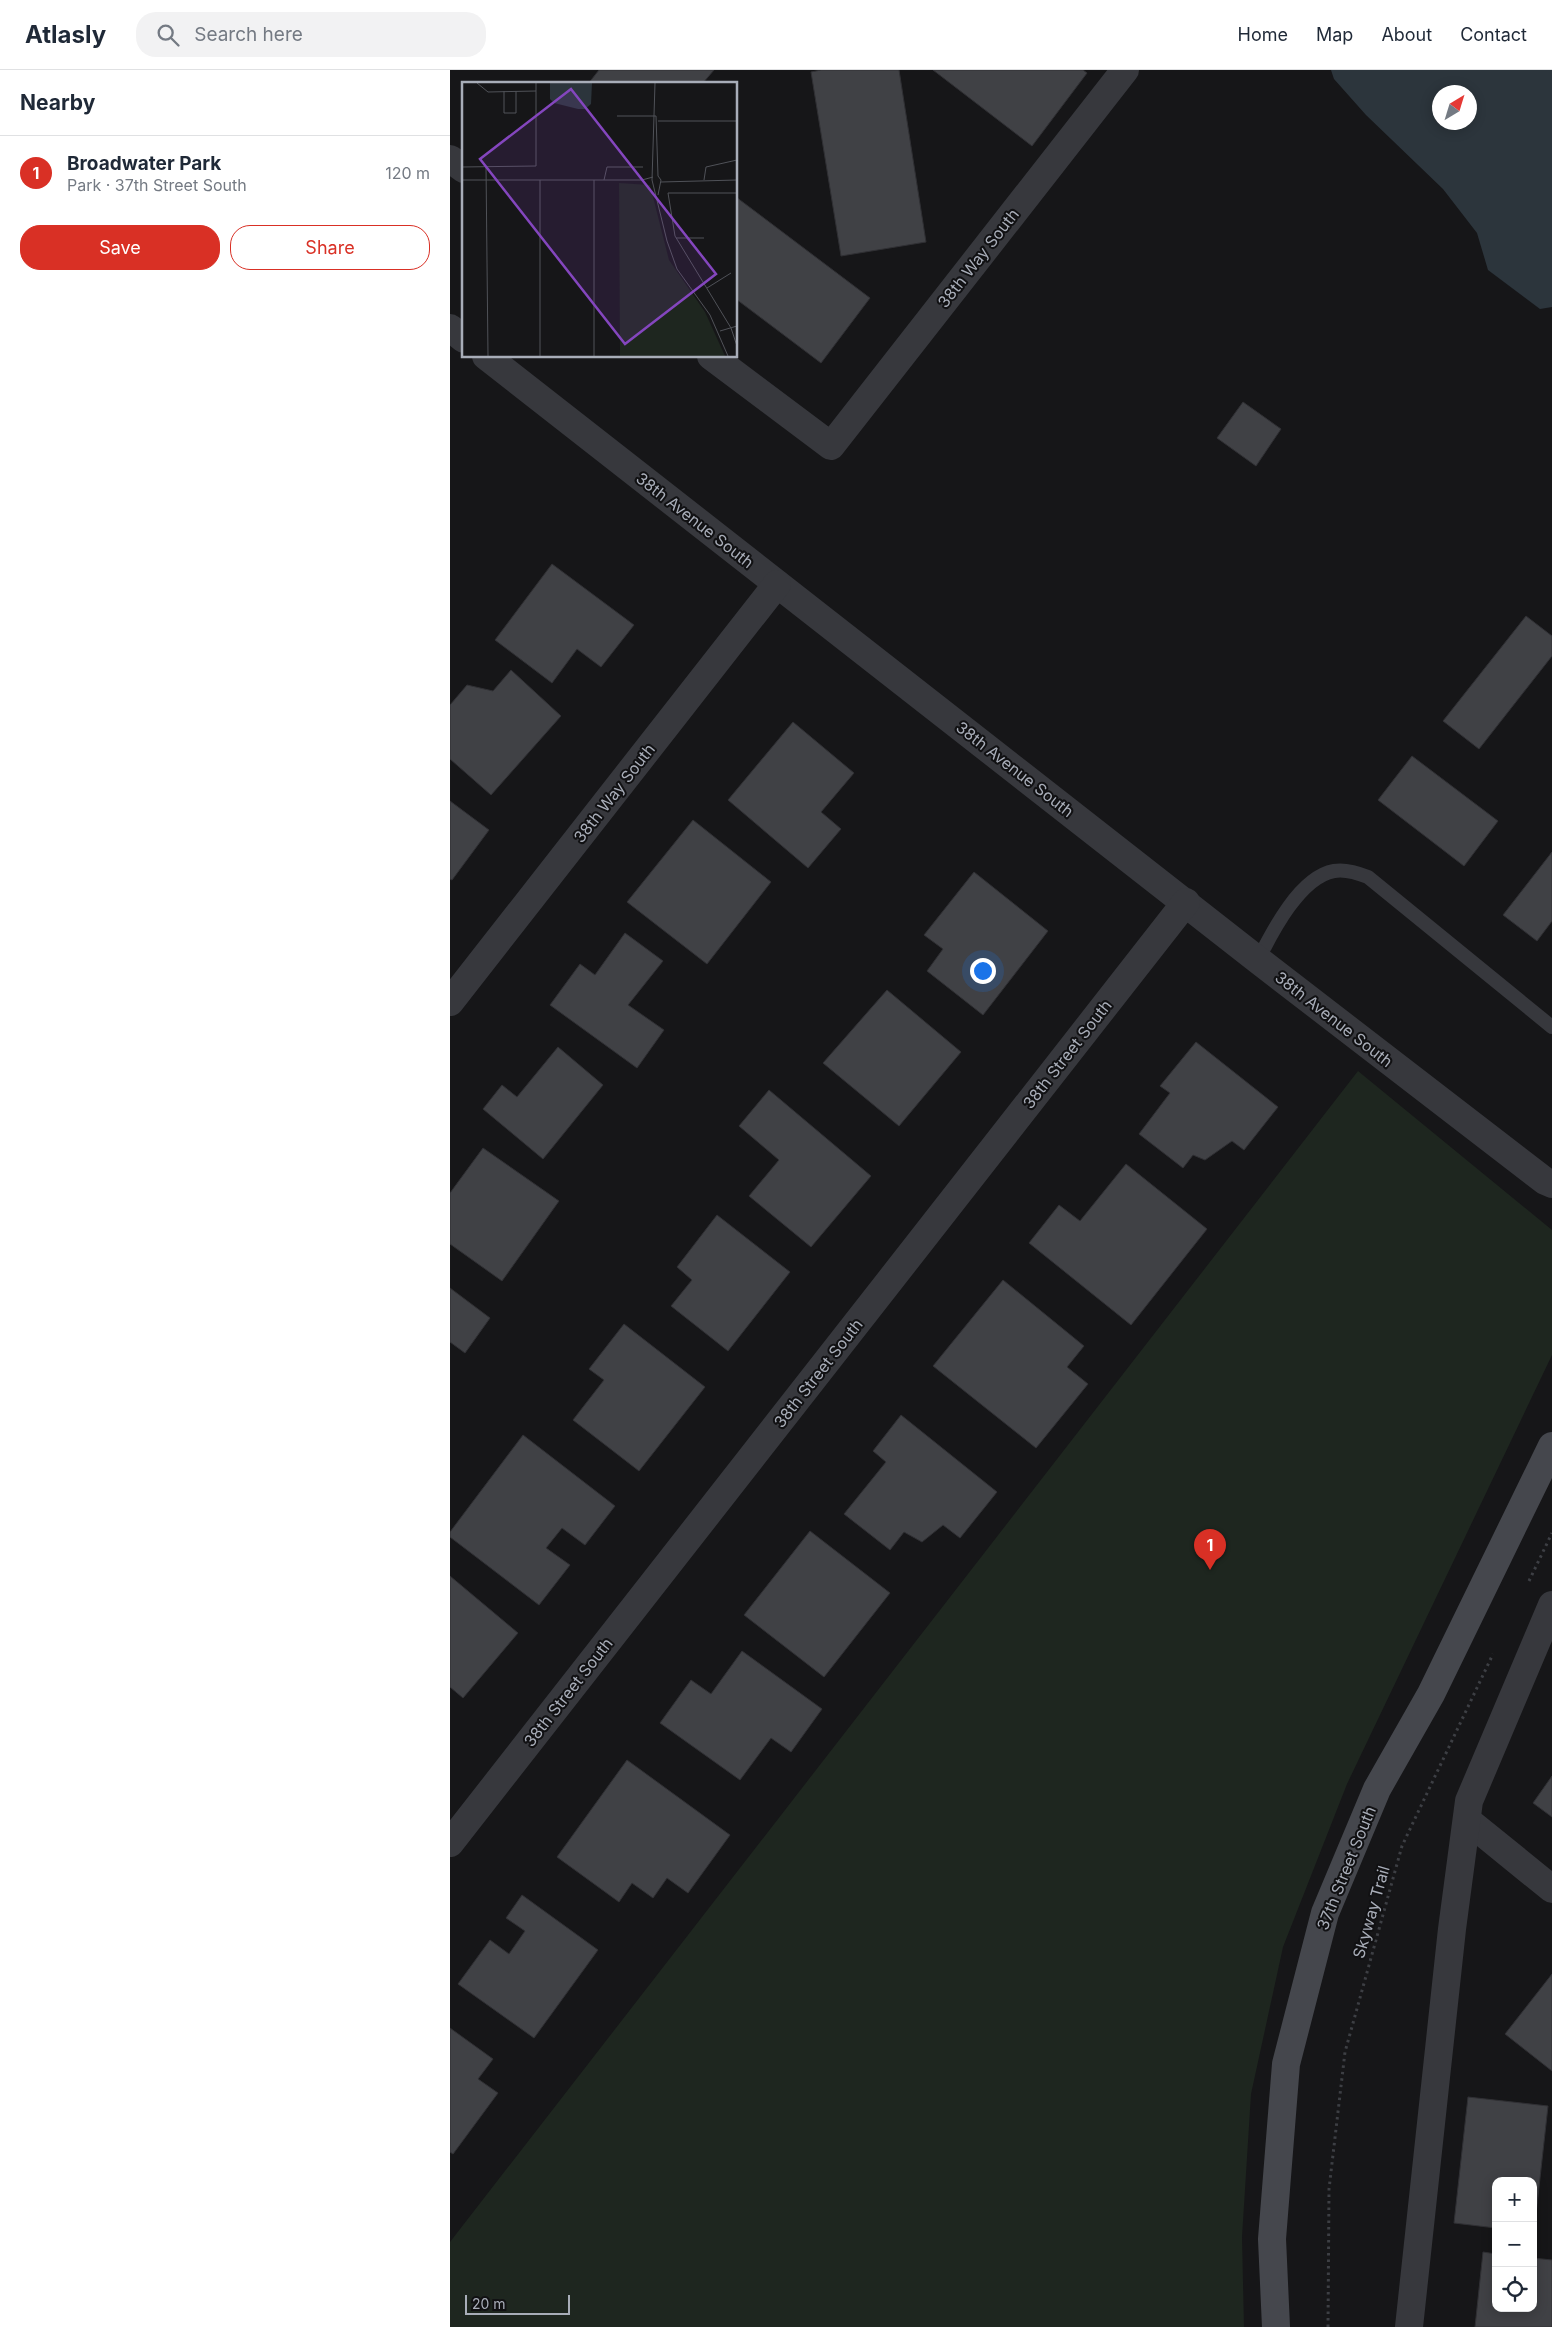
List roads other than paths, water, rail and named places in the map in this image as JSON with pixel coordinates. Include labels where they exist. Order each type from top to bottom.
[{"type":"street","name":"38th Way South","points":[[714,358],[831,446],[1125,70]]},
{"type":"street","points":[[450,159],[462,168]]},
{"type":"street","points":[[450,328],[462,337]]},
{"type":"street","name":"38th Avenue South","points":[[489,358],[1550,1186]]},
{"type":"street","name":"38th Way South","points":[[450,1002],[777,584]]},
{"type":"street","name":"38th Street South","points":[[450,1843],[1186,902]]},
{"type":"street","name":"37th Street South","points":[[1276,2327],[1272,2239],[1286,2064],[1325,1913],[1377,1789],[1431,1694],[1552,1446]]},
{"type":"street","points":[[1409,2327],[1451,1939],[1469,1801],[1552,1605]]},
{"type":"street","points":[[1467,1820],[1552,1888]]},
{"type":"lane","points":[[1258,960],[1274,928],[1305,888],[1332,871],[1343,870],[1368,877],[1552,1027]]},
{"type":"place","name":"Broadwater Park","points":[[1210,1570]]}]
